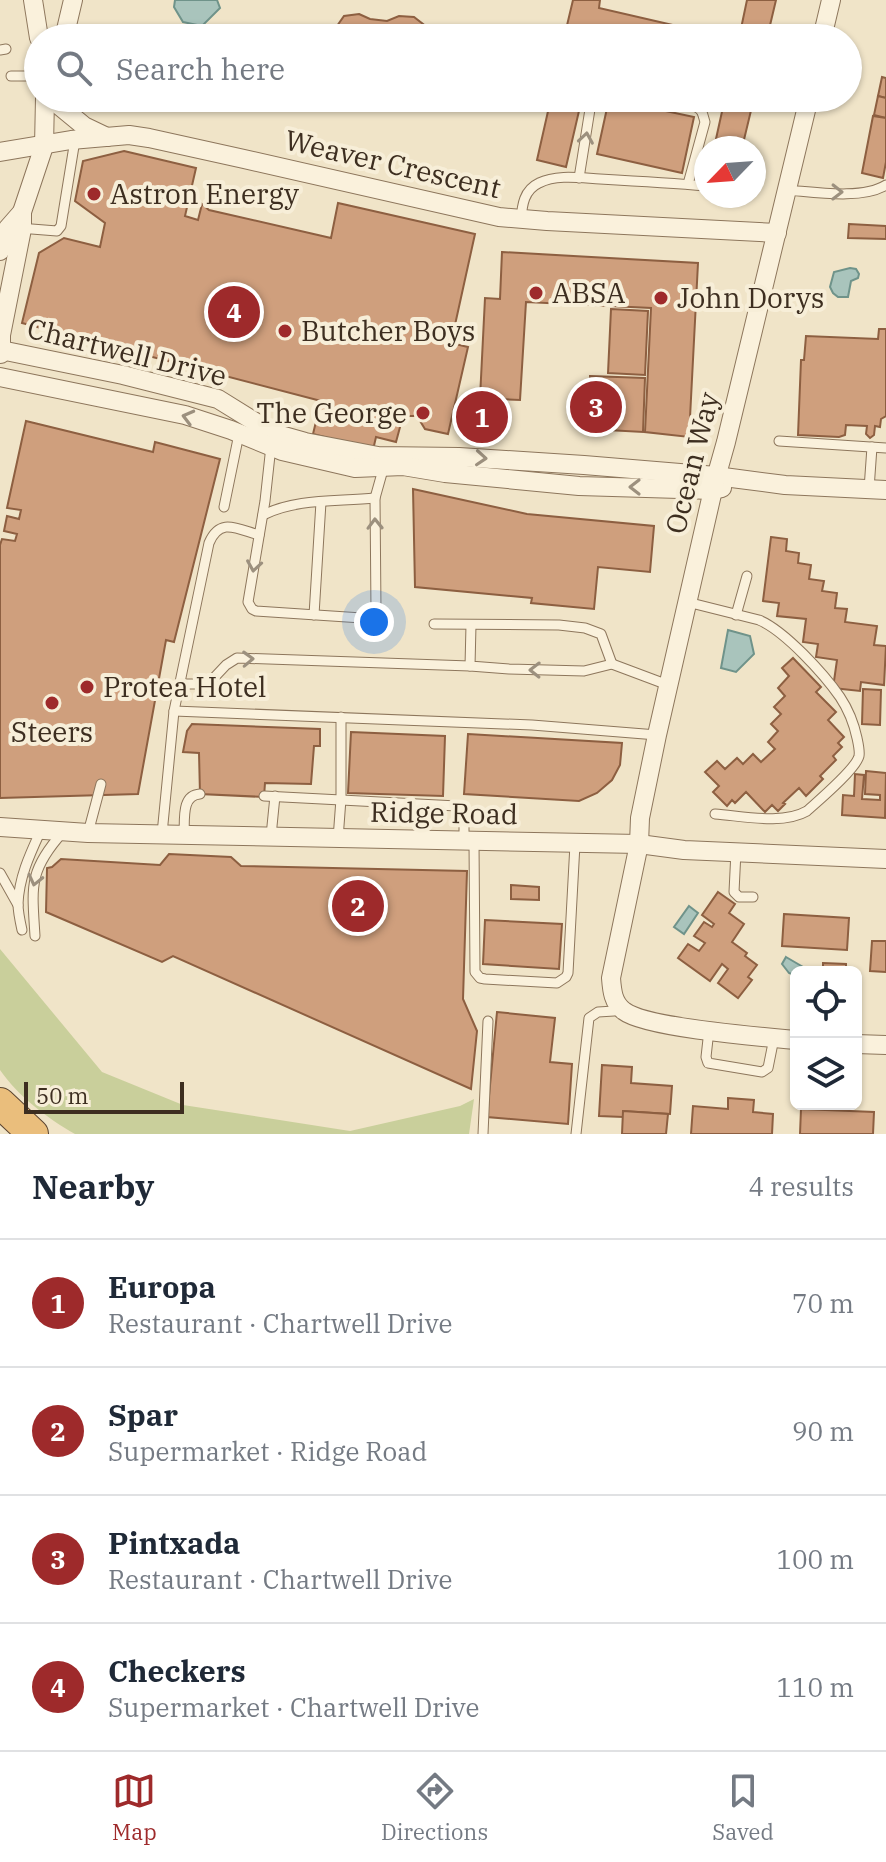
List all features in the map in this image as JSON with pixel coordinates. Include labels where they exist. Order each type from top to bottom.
[{"type":"highway","points":[[0,1103],[33,1134]]},
{"type":"street","points":[[33,0],[37,24]]},
{"type":"street","points":[[67,24],[73,0]]},
{"type":"street","points":[[825,24],[831,0]]},
{"type":"street","points":[[0,350],[17,223],[44,146],[47,112]]},
{"type":"street","points":[[66,112],[84,126],[107,137]]},
{"type":"street","name":"Ocean Way","points":[[618,1006],[612,995],[611,978],[639,844],[640,818],[657,735],[714,483],[806,112]]},
{"type":"street","name":"Weaver Crescent","points":[[0,152],[129,135],[499,217],[777,233]]},
{"type":"street","points":[[0,251],[17,223]]},
{"type":"street","name":"Chartwell Drive","points":[[0,350],[123,375],[218,399],[272,440],[311,458],[355,468],[387,462],[459,457],[584,465],[714,483],[878,490]]},
{"type":"street","name":"Chartwell Drive","points":[[0,377],[185,415],[239,434],[272,440]]},
{"type":"street","name":"Ridge Road","points":[[0,827],[88,833],[639,844],[684,850],[886,859]]},
{"type":"street","points":[[618,1006],[638,1019],[790,1039]]},
{"type":"street","points":[[862,1044],[886,1045]]},
{"type":"lane","points":[[11,76],[24,76]]},
{"type":"lane","points":[[579,178],[590,112]]},
{"type":"lane","points":[[688,184],[705,122],[702,112]]},
{"type":"lane","points":[[17,223],[57,231],[61,226],[75,140]]},
{"type":"lane","points":[[521,220],[522,204],[528,192],[537,183],[552,179],[694,185]]},
{"type":"lane","points":[[786,190],[844,193],[878,189],[886,185]]},
{"type":"lane","points":[[224,507],[239,434]]},
{"type":"lane","points":[[272,440],[248,602],[256,611],[362,618],[373,615],[376,610],[375,498],[387,462]]},
{"type":"lane","points":[[779,441],[886,448]]},
{"type":"lane","points":[[872,447],[878,490]]},
{"type":"lane","points":[[263,515],[285,506],[375,498]]},
{"type":"lane","points":[[314,615],[321,502]]},
{"type":"lane","points":[[162,834],[174,711],[204,563],[213,535],[220,527],[228,527],[259,535]]},
{"type":"lane","points":[[736,615],[747,576]]},
{"type":"lane","points":[[687,602],[767,624],[783,635],[831,686],[846,708],[854,727],[859,756],[852,767],[807,811],[793,818],[715,814]]},
{"type":"lane","points":[[434,624],[585,628],[601,634],[612,664]]},
{"type":"lane","points":[[470,666],[471,625]]},
{"type":"lane","points":[[180,684],[210,682],[237,658],[584,671],[612,664],[668,685]]},
{"type":"lane","points":[[174,711],[532,725],[657,735]]},
{"type":"lane","points":[[338,839],[341,717]]},
{"type":"lane","points":[[88,833],[101,784]]},
{"type":"lane","points":[[184,835],[187,802],[190,796],[200,794]]},
{"type":"lane","points":[[271,837],[270,796],[459,806],[464,813],[469,842],[475,972],[485,979],[557,983],[568,973],[575,844]]},
{"type":"lane","points":[[22,930],[18,905],[27,859],[41,830]]},
{"type":"lane","points":[[35,936],[32,903],[34,877],[43,856],[63,832]]},
{"type":"lane","points":[[736,851],[734,892],[739,897],[753,897]]},
{"type":"lane","points":[[0,873],[18,905]]},
{"type":"lane","points":[[576,1134],[589,1018],[598,1012],[614,1011],[618,1006]]},
{"type":"lane","points":[[483,1134],[488,1021]]},
{"type":"lane","points":[[709,1030],[708,1063],[762,1072],[768,1068],[774,1038]]},
{"type":"green space","points":[[0,949],[102,1072],[183,1105],[350,1131],[460,1106],[474,1099],[469,1134],[75,1134],[34,1106],[0,1070]]},
{"type":"water","points":[[175,0],[217,0],[220,8],[204,24],[192,24],[183,22],[174,7]]},
{"type":"water","points":[[856,269],[858,278],[851,281],[848,297],[838,297],[830,287],[834,272]]},
{"type":"water","points":[[728,630],[750,636],[754,654],[736,672],[721,668]]},
{"type":"water","points":[[689,906],[698,913],[684,934],[674,927]]},
{"type":"water","points":[[786,957],[801,966],[790,966],[790,973],[782,964]]},
{"type":"building","points":[[573,0],[600,0],[599,8],[668,24],[567,24]]},
{"type":"building","points":[[747,0],[776,0],[770,24],[742,24]]},
{"type":"building","points":[[359,14],[387,21],[399,16],[414,17],[423,24],[338,24],[344,16]]},
{"type":"building","points":[[882,77],[886,78],[886,98],[878,96]]},
{"type":"building","points":[[878,96],[886,98],[886,118],[874,115]]},
{"type":"building","points":[[548,112],[579,112],[566,167],[537,160]]},
{"type":"building","points":[[606,112],[670,112],[694,117],[682,173],[597,154]]},
{"type":"building","points":[[722,112],[751,112],[745,136],[717,136]]},
{"type":"building","points":[[873,116],[886,118],[883,178],[862,173]]},
{"type":"building","points":[[124,151],[196,168],[185,216],[198,220],[202,204],[209,210],[331,238],[338,203],[475,234],[451,343],[468,347],[448,434],[425,429],[417,416],[403,416],[396,442],[376,437],[373,450],[313,434],[321,401],[22,323],[39,253],[64,238],[100,247],[105,223],[75,201],[83,161]]},
{"type":"building","points":[[849,224],[886,226],[886,239],[848,238]]},
{"type":"building","points":[[502,252],[698,263],[689,437],[645,432],[651,308],[526,302],[520,400],[480,398],[485,298],[500,299]]},
{"type":"building","points":[[611,309],[648,311],[645,375],[608,373]]},
{"type":"building","points":[[879,329],[886,329],[886,416],[881,419],[880,427],[875,426],[874,435],[870,438],[866,434],[867,426],[846,425],[845,435],[839,437],[798,435],[801,360],[804,360],[806,336],[878,339]]},
{"type":"building","points":[[590,376],[645,378],[643,432],[589,429]]},
{"type":"building","points":[[26,421],[153,452],[155,442],[220,459],[174,642],[166,640],[138,794],[0,798],[0,545],[2,539],[15,541],[17,534],[4,531],[7,516],[19,519],[21,510],[7,508]]},
{"type":"building","points":[[413,489],[527,514],[654,526],[650,572],[598,567],[594,609],[531,603],[532,598],[415,587]]},
{"type":"building","points":[[771,537],[787,539],[786,551],[799,553],[798,563],[811,565],[809,579],[824,581],[822,591],[837,593],[835,608],[847,609],[845,622],[877,626],[874,645],[886,646],[884,685],[861,682],[860,691],[833,688],[837,660],[816,657],[818,644],[803,642],[806,619],[777,616],[779,603],[763,601]]},
{"type":"building","points":[[793,658],[821,687],[816,692],[836,712],[828,720],[844,737],[838,743],[842,747],[833,756],[836,760],[820,776],[823,779],[806,796],[799,788],[778,811],[772,805],[765,812],[746,792],[727,806],[713,792],[719,786],[705,772],[717,761],[725,769],[737,758],[743,764],[753,754],[761,762],[775,749],[768,742],[778,731],[771,724],[781,714],[774,707],[785,696],[778,688],[789,676],[782,668]]},
{"type":"building","points":[[863,689],[881,690],[880,725],[862,724]]},
{"type":"building","points":[[192,724],[320,729],[320,746],[314,746],[311,784],[265,783],[264,797],[200,794],[199,753],[183,752],[187,731]]},
{"type":"building","points":[[351,732],[445,736],[443,796],[348,793]]},
{"type":"building","points":[[468,734],[622,743],[620,765],[612,780],[597,793],[579,801],[464,794]]},
{"type":"building","points":[[866,771],[886,773],[885,818],[842,815],[843,795],[854,796],[855,774],[864,775],[862,799],[880,800],[880,795],[865,794]]},
{"type":"building","points":[[169,854],[231,857],[241,866],[467,871],[463,999],[477,1031],[471,1089],[173,956],[162,962],[46,912],[47,868],[61,859],[160,865]]},
{"type":"building","points":[[511,885],[539,887],[539,900],[511,899]]},
{"type":"building","points":[[718,892],[735,904],[729,913],[744,924],[732,942],[757,965],[748,977],[752,980],[738,998],[718,983],[728,969],[722,964],[710,981],[678,958],[688,944],[699,951],[705,943],[694,936],[704,922],[712,927],[714,924],[702,915]]},
{"type":"building","points":[[784,914],[849,918],[847,950],[782,946]]},
{"type":"building","points":[[485,920],[562,924],[559,969],[483,964]]},
{"type":"building","points":[[872,941],[886,941],[886,972],[870,971]]},
{"type":"building","points":[[823,963],[846,964],[846,966],[823,966]]},
{"type":"building","points":[[497,1012],[555,1018],[550,1062],[572,1064],[568,1124],[487,1117]]},
{"type":"building","points":[[602,1065],[632,1067],[631,1083],[672,1086],[670,1114],[623,1111],[623,1117],[599,1116]]},
{"type":"building","points":[[728,1098],[754,1100],[753,1112],[773,1114],[772,1134],[691,1134],[693,1106],[728,1109]]},
{"type":"building","points":[[801,1110],[874,1112],[873,1134],[800,1134]]},
{"type":"building","points":[[623,1111],[668,1114],[666,1134],[622,1134]]},
{"type":"place","name":"Astron Energy","points":[[94,194]]},
{"type":"place","name":"ABSA","points":[[536,293]]},
{"type":"place","name":"John Dorys","points":[[661,298]]},
{"type":"place","name":"Checkers","points":[[234,312]]},
{"type":"place","name":"Butcher Boys","points":[[285,331]]},
{"type":"place","name":"Pintxada","points":[[596,407]]},
{"type":"place","name":"The George","points":[[423,413]]},
{"type":"place","name":"Europa","points":[[482,417]]},
{"type":"place","name":"Protea Hotel","points":[[87,687]]},
{"type":"place","name":"Steers","points":[[52,703]]},
{"type":"place","name":"Spar","points":[[358,906]]}]
